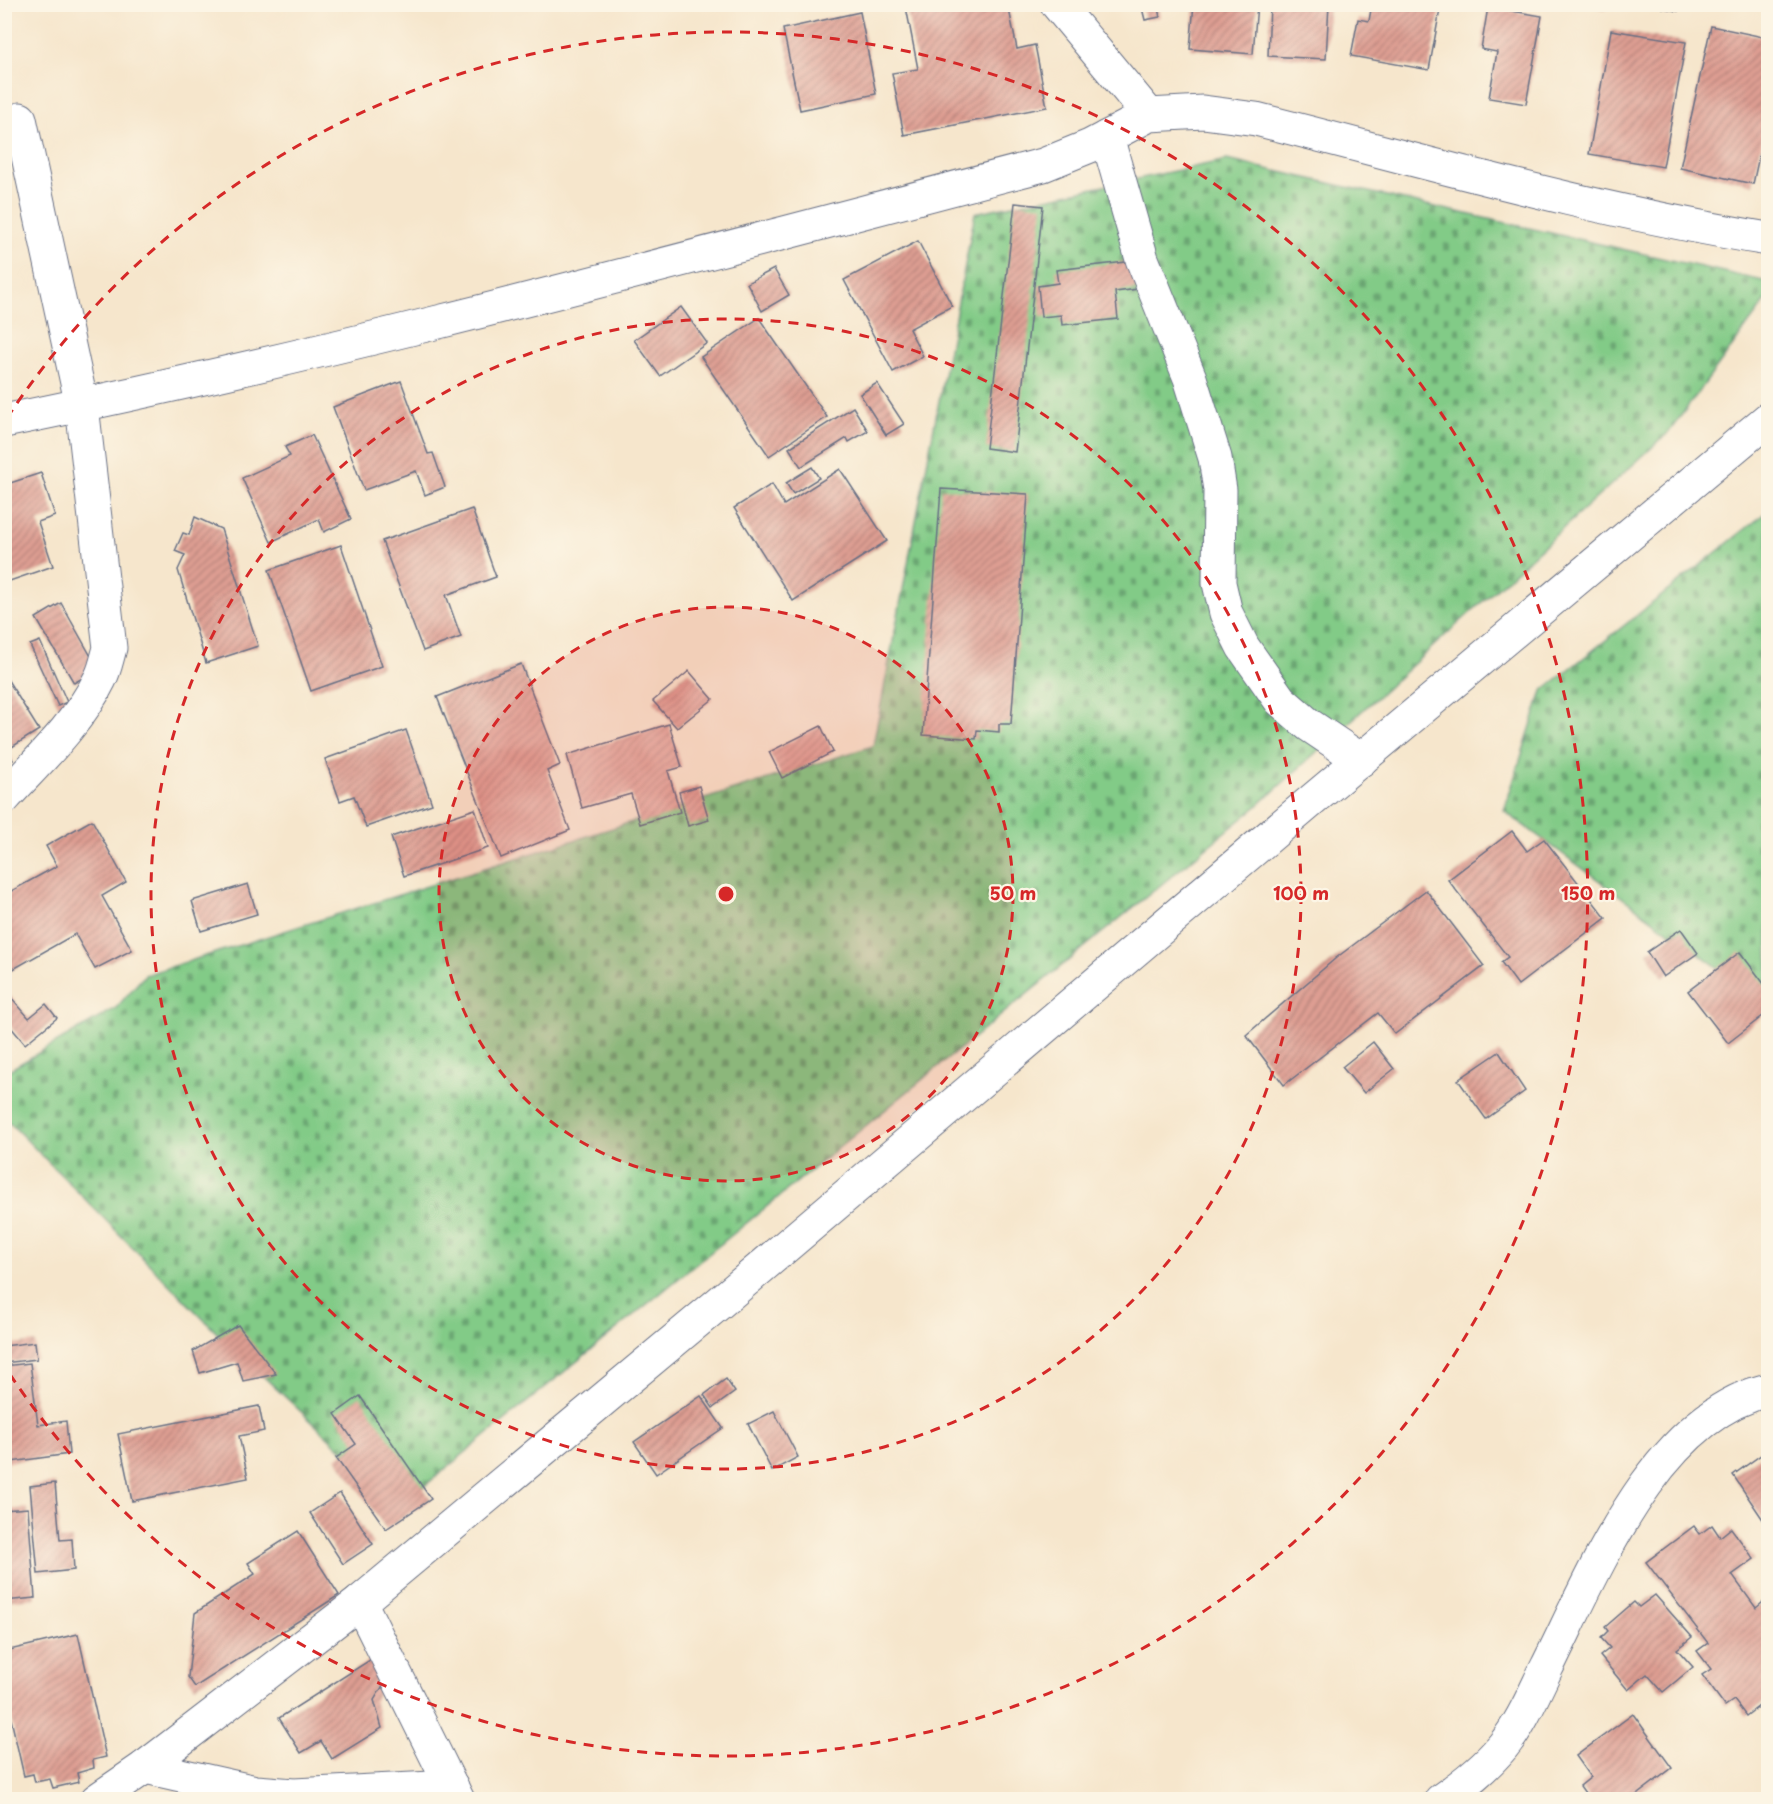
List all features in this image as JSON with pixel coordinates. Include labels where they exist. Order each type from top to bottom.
[{"type":"street","points":[[1057,4],[1149,115]]},
{"type":"street","points":[[4,421],[200,381],[498,308],[1043,165],[1149,115],[1203,112],[1256,119],[1569,198],[1718,231],[1768,239]]},
{"type":"street","points":[[4,798],[55,742],[81,708],[100,679],[110,648],[82,406],[20,119]]},
{"type":"street","points":[[1107,136],[1142,259],[1190,378],[1215,458],[1220,490],[1219,583],[1226,613],[1249,657],[1280,700],[1309,725],[1361,760]]},
{"type":"street","points":[[97,1800],[145,1767],[360,1602],[718,1304],[1768,419]]},
{"type":"street","points":[[1441,1800],[1484,1767],[1504,1745],[1525,1712],[1622,1521],[1654,1472],[1675,1446],[1698,1426],[1728,1406],[1768,1390]]},
{"type":"street","points":[[145,1767],[256,1792],[294,1795],[455,1793],[360,1602]]},
{"type":"green space","points":[[1227,160],[1768,282],[1768,298],[1669,432],[1255,808],[401,1505],[218,1334],[5,1118],[4,1073],[116,1008],[145,975],[873,746],[975,213]]},
{"type":"green space","points":[[1768,511],[1768,1004],[1504,811],[1542,691]]},
{"type":"building","points":[[919,4],[1008,4],[1017,49],[1035,45],[1047,107],[904,135],[892,73],[918,69],[906,7]]},
{"type":"building","points":[[1141,4],[1157,4],[1160,17],[1145,20]]},
{"type":"building","points":[[1194,4],[1257,4],[1253,54],[1190,49]]},
{"type":"building","points":[[1270,4],[1329,4],[1326,59],[1268,56]]},
{"type":"building","points":[[1372,4],[1441,4],[1429,70],[1351,56],[1358,19],[1369,21]]},
{"type":"building","points":[[1584,4],[1608,4],[1606,10]]},
{"type":"building","points":[[1645,4],[1679,4],[1678,11]]},
{"type":"building","points":[[1488,7],[1542,16],[1526,104],[1489,98],[1497,52],[1481,49]]},
{"type":"building","points":[[860,12],[876,94],[800,110],[783,29]]},
{"type":"building","points":[[1711,26],[1768,38],[1768,114],[1753,184],[1680,168]]},
{"type":"building","points":[[1611,30],[1686,42],[1663,167],[1589,154]]},
{"type":"building","points":[[1015,203],[1043,206],[1015,452],[986,448]]},
{"type":"building","points":[[918,241],[952,306],[909,329],[923,356],[893,372],[844,280]]},
{"type":"building","points":[[1134,261],[1138,289],[1115,292],[1118,319],[1062,325],[1061,315],[1041,317],[1038,286],[1058,283],[1056,270]]},
{"type":"building","points":[[774,269],[789,295],[762,311],[747,283]]},
{"type":"building","points":[[681,307],[707,343],[660,376],[634,340]]},
{"type":"building","points":[[759,318],[827,417],[769,456],[701,357]]},
{"type":"building","points":[[401,381],[428,454],[433,453],[445,487],[425,495],[416,471],[364,490],[333,407]]},
{"type":"building","points":[[877,383],[904,424],[886,435],[860,394]]},
{"type":"building","points":[[853,407],[868,431],[849,442],[847,438],[801,467],[789,448]]},
{"type":"building","points":[[312,435],[351,519],[324,532],[319,519],[271,542],[242,478],[290,456],[285,447]]},
{"type":"building","points":[[812,467],[819,478],[793,494],[786,483]]},
{"type":"building","points":[[840,469],[887,541],[793,601],[734,508],[772,484],[784,505]]},
{"type":"building","points":[[41,473],[55,516],[38,522],[53,566],[4,583],[4,485]]},
{"type":"building","points":[[941,489],[1028,494],[1011,724],[999,724],[999,732],[977,730],[976,739],[923,735]]},
{"type":"building","points":[[472,509],[496,577],[446,595],[461,637],[423,651],[382,541]]},
{"type":"building","points":[[195,517],[221,529],[258,646],[206,663],[178,570],[185,555],[175,551],[183,533],[189,535]]},
{"type":"building","points":[[341,545],[382,666],[311,691],[269,570]]},
{"type":"building","points":[[61,603],[98,669],[74,683],[36,618]]},
{"type":"building","points":[[40,641],[67,702],[58,706],[30,645]]},
{"type":"building","points":[[521,664],[560,765],[547,771],[570,830],[501,858],[437,697]]},
{"type":"building","points":[[689,671],[713,699],[677,728],[653,701]]},
{"type":"building","points":[[4,674],[39,730],[7,750],[13,760],[4,765]]},
{"type":"building","points":[[669,724],[682,767],[668,771],[680,812],[640,824],[631,794],[582,808],[567,755]]},
{"type":"building","points":[[821,726],[833,752],[782,778],[769,752]]},
{"type":"building","points":[[406,730],[432,804],[366,827],[354,796],[340,801],[325,759]]},
{"type":"building","points":[[699,786],[709,820],[688,826],[679,792]]},
{"type":"building","points":[[475,809],[488,848],[404,876],[391,837]]},
{"type":"building","points":[[92,820],[126,882],[102,896],[132,950],[95,969],[75,934],[10,971],[4,961],[4,895],[57,866],[46,846]]},
{"type":"building","points":[[1512,831],[1527,851],[1544,839],[1606,918],[1518,985],[1501,962],[1508,957],[1448,880]]},
{"type":"building","points":[[248,884],[257,914],[201,931],[192,901]]},
{"type":"building","points":[[1426,890],[1484,966],[1395,1034],[1378,1013],[1284,1085],[1246,1035],[1336,958]]},
{"type":"building","points":[[1681,929],[1698,953],[1663,977],[1647,952]]},
{"type":"building","points":[[1740,952],[1768,989],[1768,1012],[1728,1043],[1688,991]]},
{"type":"building","points":[[4,989],[29,1018],[46,1004],[57,1018],[25,1044],[4,1019]]},
{"type":"building","points":[[1373,1042],[1394,1069],[1364,1093],[1342,1067]]},
{"type":"building","points":[[1499,1052],[1525,1091],[1486,1119],[1458,1080]]},
{"type":"building","points":[[238,1325],[276,1374],[243,1381],[237,1362],[200,1373],[193,1351]]},
{"type":"building","points":[[35,1342],[37,1359],[4,1363],[4,1346]]},
{"type":"building","points":[[30,1363],[38,1425],[66,1421],[69,1454],[4,1463],[4,1366]]},
{"type":"building","points":[[726,1379],[735,1392],[713,1408],[704,1395]]},
{"type":"building","points":[[360,1396],[431,1499],[386,1529],[336,1458],[356,1444],[335,1414]]},
{"type":"building","points":[[701,1396],[723,1428],[656,1474],[634,1442]]},
{"type":"building","points":[[259,1406],[264,1431],[239,1436],[248,1478],[132,1501],[118,1434]]},
{"type":"building","points":[[774,1411],[798,1457],[772,1471],[748,1424]]},
{"type":"building","points":[[1768,1450],[1768,1527],[1733,1475]]},
{"type":"building","points":[[55,1483],[60,1540],[72,1539],[74,1570],[38,1574],[30,1486]]},
{"type":"building","points":[[340,1493],[373,1544],[343,1564],[310,1513]]},
{"type":"building","points":[[28,1508],[35,1598],[4,1601],[4,1510]]},
{"type":"building","points":[[1712,1525],[1720,1537],[1731,1528],[1754,1559],[1732,1575],[1756,1608],[1768,1598],[1768,1699],[1746,1716],[1734,1700],[1725,1706],[1702,1675],[1711,1669],[1697,1651],[1708,1643],[1646,1562],[1694,1526],[1700,1534]]},
{"type":"building","points":[[298,1531],[339,1595],[195,1687],[188,1677],[195,1613],[255,1574],[248,1563]]},
{"type":"building","points":[[1655,1595],[1692,1637],[1677,1649],[1693,1667],[1663,1692],[1647,1674],[1628,1690],[1600,1656],[1610,1648],[1601,1638],[1608,1631],[1605,1627],[1634,1602],[1639,1607]]},
{"type":"building","points":[[78,1634],[106,1757],[93,1760],[94,1768],[77,1773],[79,1782],[53,1788],[50,1779],[35,1782],[33,1774],[24,1776],[5,1693],[5,1651]]},
{"type":"building","points":[[373,1658],[387,1679],[374,1700],[382,1728],[332,1759],[321,1741],[301,1753],[279,1718]]},
{"type":"building","points":[[1633,1714],[1672,1768],[1630,1800],[1590,1800],[1580,1786],[1591,1777],[1576,1756]]}]
